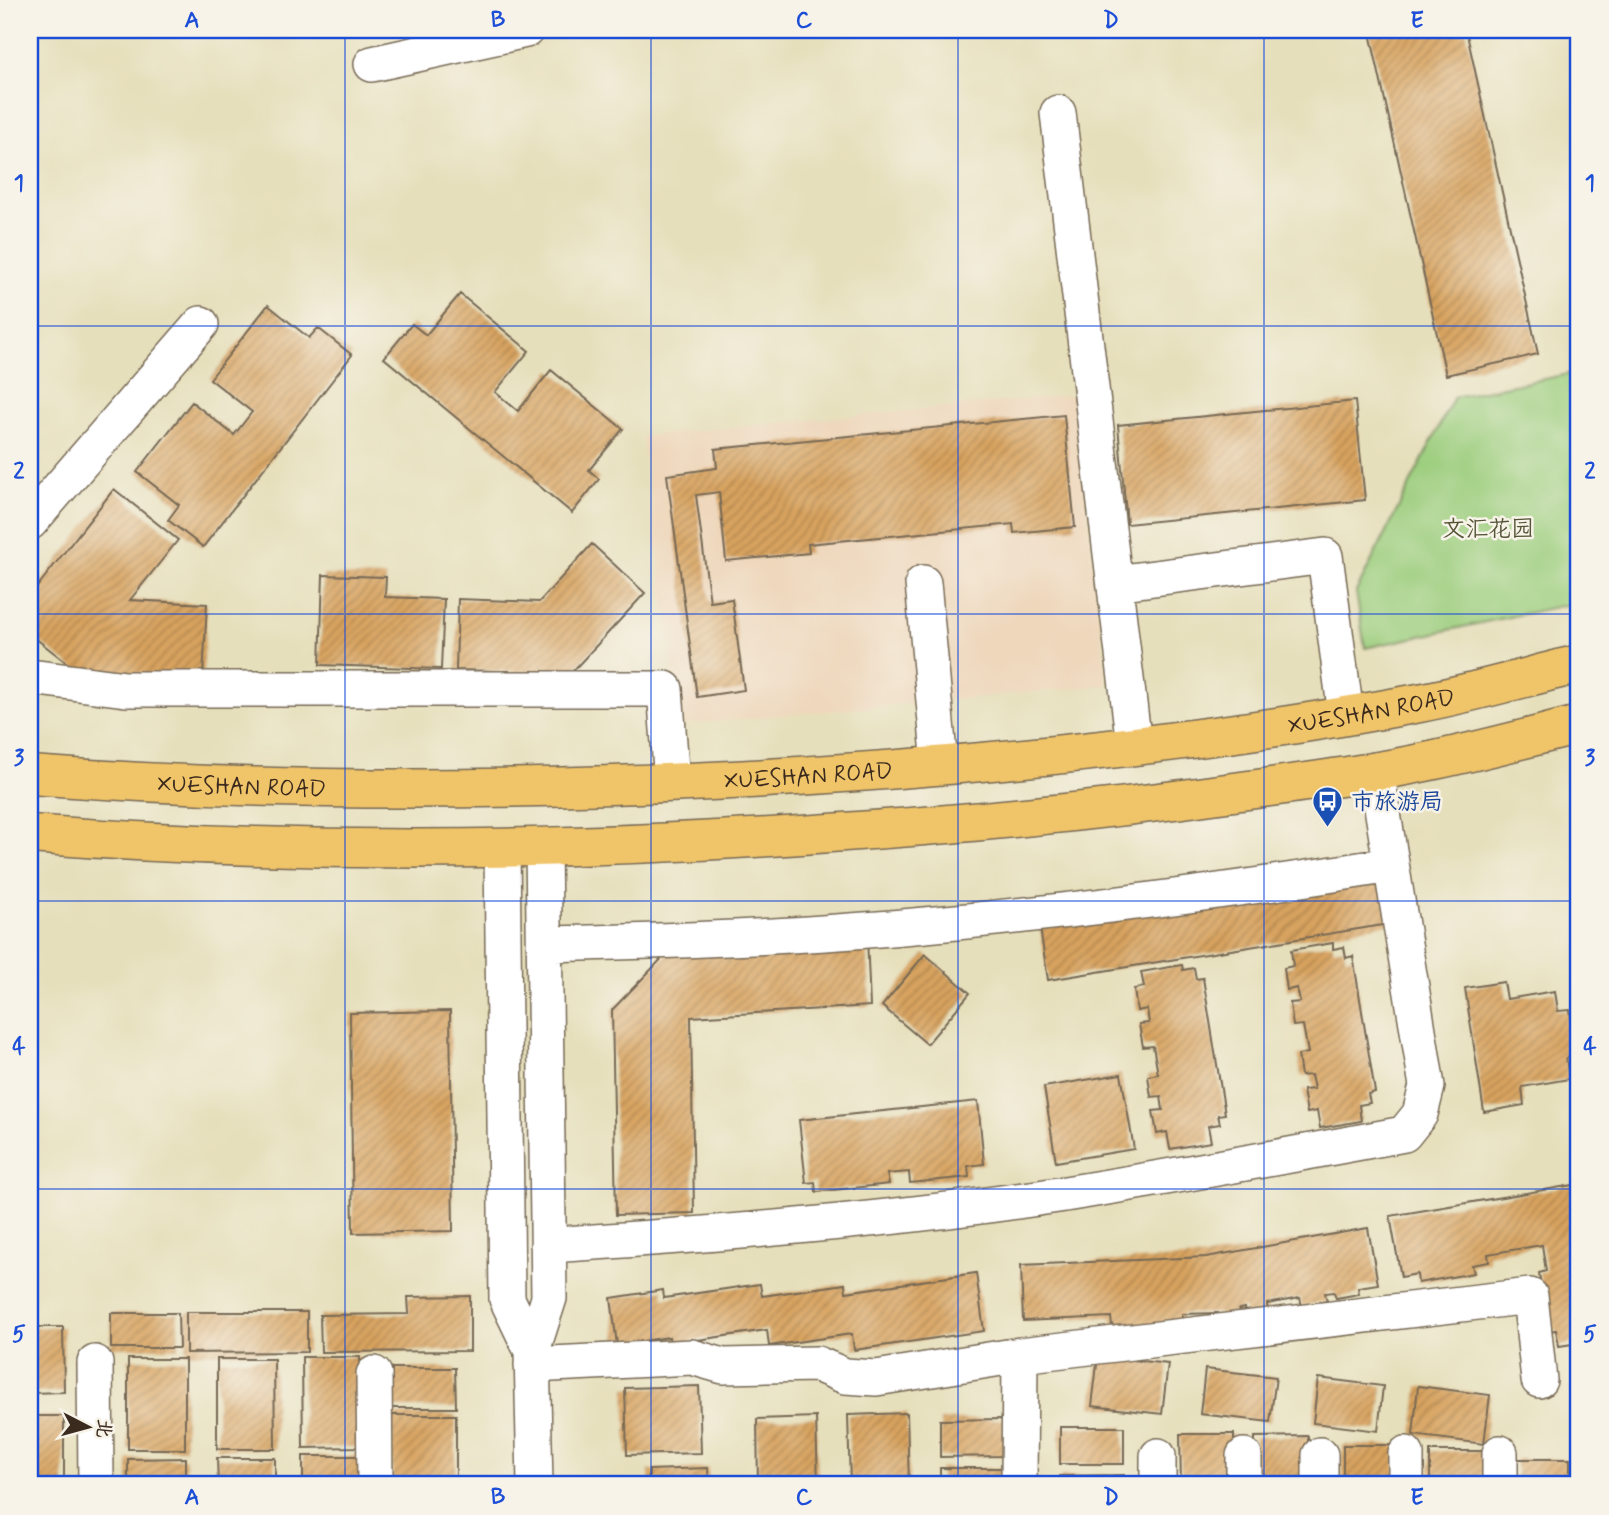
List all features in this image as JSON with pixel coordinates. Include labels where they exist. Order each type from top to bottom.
[{"type":"main road","name":"XUESHAN ROAD","points":[[30,775],[244,786],[383,789],[671,783],[787,777],[940,765],[1134,745],[1346,715],[1422,703],[1579,664]]},
{"type":"main road","points":[[30,835],[242,846],[502,847],[714,840],[919,827],[1179,800],[1376,770],[1434,761],[1579,725]]},
{"type":"street","points":[[372,64],[526,30]]},
{"type":"street","points":[[1058,113],[1134,745]]},
{"type":"street","points":[[30,522],[201,324]]},
{"type":"street","points":[[1115,583],[1325,556],[1346,715]]},
{"type":"street","points":[[923,583],[940,765]]},
{"type":"street","points":[[30,677],[126,689],[665,689],[671,783]]},
{"type":"street","points":[[548,1245],[774,1229],[919,1213],[1154,1179],[1404,1134],[1420,1114],[1427,1086],[1376,770]]},
{"type":"street","points":[[535,1485],[532,1358],[549,1298],[543,846]]},
{"type":"street","points":[[502,847],[507,1299],[532,1358]]},
{"type":"street","points":[[544,944],[671,941],[922,925],[1236,890],[1391,865]]},
{"type":"street","points":[[532,1358],[692,1357],[723,1366],[817,1364],[830,1371],[860,1378],[876,1378],[1020,1355],[1530,1296],[1539,1380]]},
{"type":"street","points":[[1019,1485],[1020,1355]]},
{"type":"street","points":[[95,1363],[96,1485]]},
{"type":"street","points":[[374,1374],[375,1485]]},
{"type":"shaded area","points":[[1075,395],[1107,685],[680,725],[642,436]]},
{"type":"green space","name":"文汇花园","points":[[1579,372],[1579,602],[1365,648],[1356,592],[1454,397]]},
{"type":"building","points":[[1384,30],[1466,30],[1538,354],[1446,375],[1370,33]]},
{"type":"building","points":[[460,294],[529,351],[495,392],[518,411],[551,370],[623,429],[589,470],[599,479],[572,513],[384,358],[412,324],[426,335]]},
{"type":"building","points":[[268,305],[309,338],[318,328],[352,355],[203,547],[168,520],[179,505],[137,472],[192,402],[234,435],[252,412],[210,379]]},
{"type":"building","points":[[1355,401],[1365,500],[1127,524],[1118,425]]},
{"type":"building","points":[[1064,415],[1075,527],[1014,533],[1013,524],[808,544],[809,553],[726,561],[719,492],[696,495],[710,602],[732,599],[744,690],[697,697],[667,475],[717,468],[715,449]]},
{"type":"building","points":[[114,489],[178,540],[130,600],[207,604],[203,677],[76,670],[30,634],[30,596]]},
{"type":"building","points":[[592,544],[645,593],[571,673],[456,670],[458,599],[539,602]]},
{"type":"building","points":[[323,575],[386,577],[385,597],[444,599],[441,669],[320,665]]},
{"type":"building","points":[[1380,872],[1389,924],[1048,980],[1040,928]]},
{"type":"building","points":[[867,937],[870,1006],[691,1017],[694,1213],[616,1215],[612,1010],[671,949]]},
{"type":"building","points":[[1333,943],[1333,949],[1344,947],[1346,958],[1353,956],[1375,1092],[1368,1094],[1370,1103],[1359,1105],[1361,1121],[1320,1128],[1317,1111],[1307,1113],[1303,1090],[1314,1089],[1311,1075],[1301,1076],[1298,1055],[1308,1053],[1303,1025],[1293,1026],[1290,1003],[1300,1002],[1297,988],[1287,990],[1284,968],[1293,966],[1291,950]]},
{"type":"building","points":[[925,954],[970,993],[927,1044],[882,1006]]},
{"type":"building","points":[[1182,965],[1183,970],[1194,968],[1196,979],[1203,978],[1225,1114],[1218,1115],[1220,1124],[1208,1126],[1211,1142],[1170,1149],[1167,1132],[1157,1134],[1153,1111],[1163,1110],[1161,1096],[1151,1097],[1148,1076],[1158,1074],[1153,1046],[1143,1047],[1139,1024],[1149,1023],[1147,1009],[1137,1011],[1134,989],[1144,987],[1141,972]]},
{"type":"building","points":[[1504,982],[1507,999],[1555,991],[1558,1011],[1570,1010],[1577,1055],[1566,1058],[1569,1079],[1522,1087],[1524,1105],[1484,1112],[1465,988]]},
{"type":"building","points":[[450,1011],[453,1231],[353,1233],[350,1013]]},
{"type":"building","points":[[1121,1074],[1134,1149],[1056,1162],[1044,1087]]},
{"type":"building","points":[[978,1101],[984,1164],[968,1166],[969,1177],[910,1183],[909,1172],[887,1174],[889,1184],[816,1192],[815,1182],[806,1183],[799,1120]]},
{"type":"building","points":[[1579,1184],[1579,1343],[1559,1346],[1556,1330],[1549,1331],[1539,1273],[1546,1271],[1542,1245],[1488,1254],[1489,1262],[1472,1265],[1474,1273],[1418,1283],[1417,1274],[1401,1277],[1390,1216]]},
{"type":"building","points":[[1368,1228],[1378,1284],[1358,1287],[1359,1294],[1336,1298],[1334,1292],[1325,1293],[1327,1301],[1302,1306],[1300,1298],[1267,1304],[1268,1311],[1245,1315],[1244,1308],[1239,1309],[1241,1317],[1220,1321],[1218,1313],[1182,1314],[1182,1323],[1112,1326],[1111,1317],[1023,1321],[1021,1265],[1206,1257]]},
{"type":"building","points":[[976,1273],[984,1331],[854,1350],[852,1334],[769,1346],[767,1330],[670,1344],[669,1337],[617,1345],[611,1298],[663,1290],[664,1298],[760,1284],[762,1296],[845,1284],[846,1292]]},
{"type":"building","points":[[470,1296],[470,1351],[321,1352],[320,1315],[409,1314],[408,1297]]},
{"type":"building","points":[[186,1312],[307,1312],[307,1352],[186,1353]]},
{"type":"building","points":[[111,1313],[178,1313],[179,1348],[111,1348]]},
{"type":"building","points":[[30,1327],[63,1327],[64,1392],[30,1393]]},
{"type":"building","points":[[1098,1356],[1168,1364],[1162,1414],[1092,1406]]},
{"type":"building","points":[[302,1357],[360,1357],[361,1447],[303,1448]]},
{"type":"building","points":[[128,1359],[185,1359],[185,1449],[128,1449]]},
{"type":"building","points":[[217,1359],[274,1359],[275,1449],[217,1449]]},
{"type":"building","points":[[392,1368],[455,1368],[456,1408],[392,1408]]},
{"type":"building","points":[[1205,1369],[1276,1377],[1270,1422],[1200,1414]]},
{"type":"building","points":[[1318,1378],[1383,1386],[1378,1431],[1313,1423]]},
{"type":"building","points":[[699,1386],[701,1453],[627,1455],[625,1388]]},
{"type":"building","points":[[1418,1386],[1490,1395],[1484,1444],[1413,1435]]},
{"type":"building","points":[[907,1413],[909,1485],[850,1485],[848,1415]]},
{"type":"building","points":[[392,1415],[456,1415],[456,1485],[392,1485]]},
{"type":"building","points":[[30,1416],[64,1416],[64,1485],[30,1485]]},
{"type":"building","points":[[816,1417],[818,1485],[758,1485],[757,1419]]},
{"type":"building","points":[[1004,1419],[1004,1456],[940,1457],[940,1420]]},
{"type":"building","points":[[1060,1427],[1124,1427],[1124,1464],[1060,1464]]},
{"type":"building","points":[[1180,1434],[1234,1434],[1234,1485],[1181,1485]]},
{"type":"building","points":[[1308,1436],[1309,1485],[1255,1485],[1255,1437]]},
{"type":"building","points":[[1343,1445],[1396,1445],[1396,1485],[1343,1485]]},
{"type":"building","points":[[1430,1451],[1483,1451],[1483,1485],[1430,1485]]},
{"type":"building","points":[[303,1456],[360,1456],[360,1485],[303,1485]]},
{"type":"building","points":[[186,1458],[186,1485],[128,1485],[128,1459]]},
{"type":"building","points":[[217,1458],[275,1458],[275,1485],[218,1485]]},
{"type":"building","points":[[1516,1459],[1570,1459],[1570,1485],[1516,1485]]},
{"type":"building","points":[[708,1468],[709,1485],[649,1485],[649,1470]]},
{"type":"building","points":[[940,1468],[1004,1468],[1004,1485],[940,1485]]},
{"type":"building","points":[[1124,1475],[1124,1485],[1060,1485],[1060,1476]]},
{"type":"place","name":"市旅游局","points":[[1328,828]]}]
